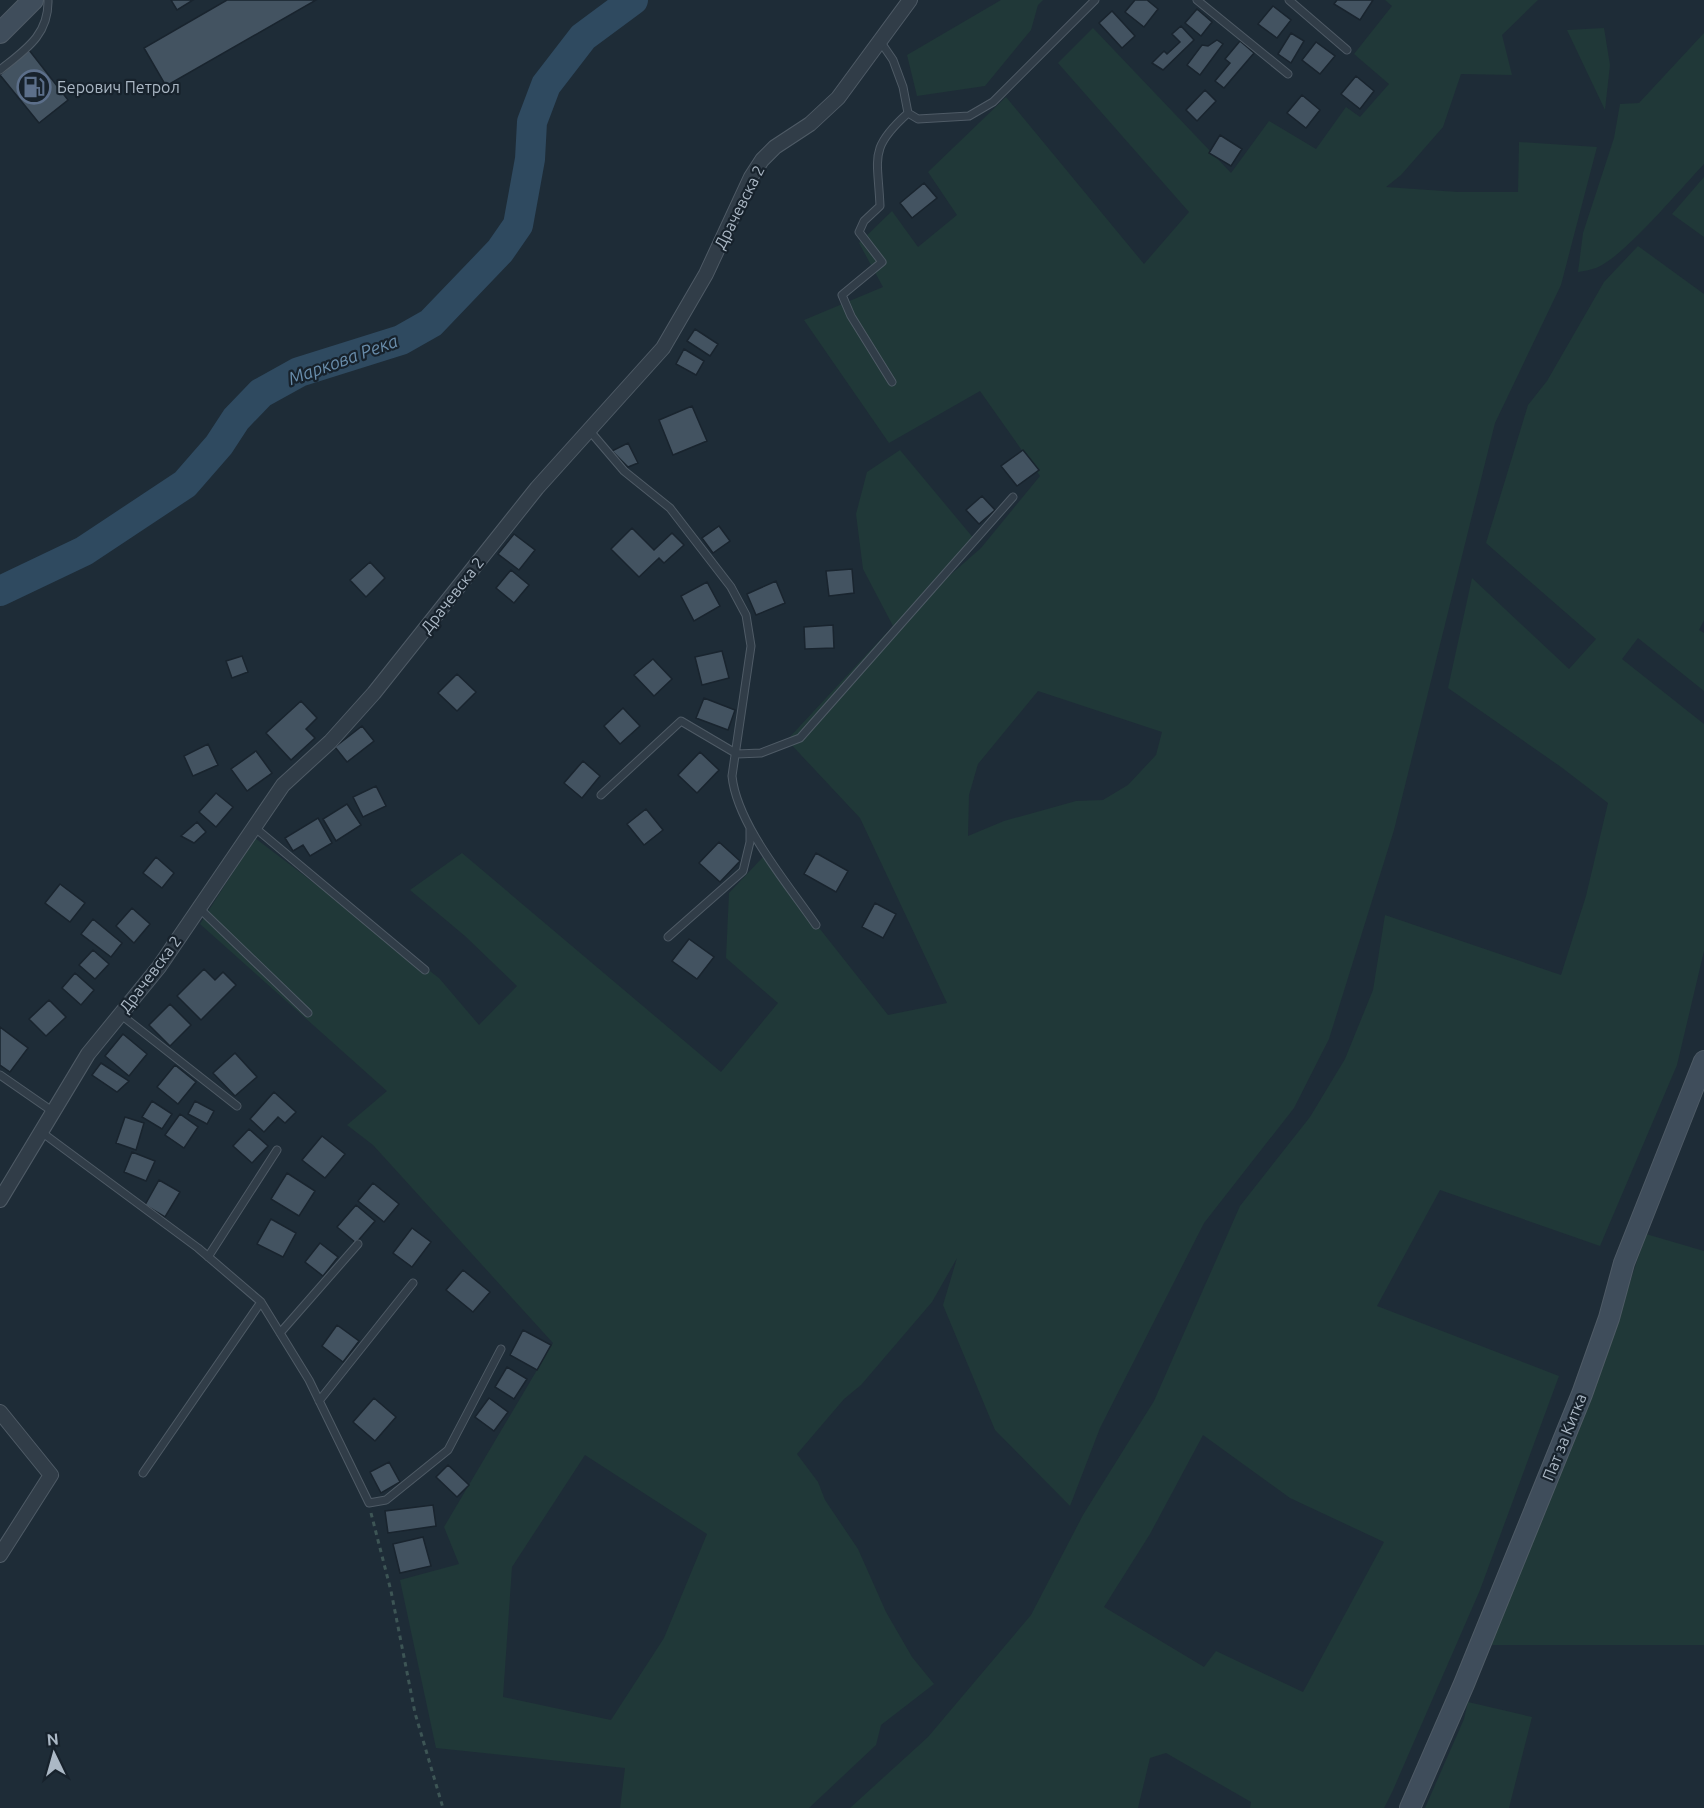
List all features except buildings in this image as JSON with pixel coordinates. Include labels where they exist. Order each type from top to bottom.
[{"type":"street","points":[[0,33],[33,0]]},
{"type":"street","name":"Драчевска 2","points":[[0,1200],[88,1054],[159,967],[283,785],[330,742],[374,693],[537,488],[663,348],[706,274],[751,177],[762,160],[775,147],[810,124],[838,98],[910,0]]},
{"type":"street","name":"Пат за Китка","points":[[1410,1808],[1464,1684],[1582,1394],[1609,1318],[1624,1263],[1704,1060]]},
{"type":"street","points":[[0,1412],[51,1475],[0,1555]]},
{"type":"lane","points":[[0,70],[37,40],[48,15],[48,0]]},
{"type":"lane","points":[[880,41],[893,60],[903,87],[908,112],[918,119],[969,116],[993,102],[1095,0]]},
{"type":"lane","points":[[1197,0],[1288,74]]},
{"type":"lane","points":[[1288,0],[1347,50]]},
{"type":"lane","points":[[892,382],[850,316],[842,295],[882,262],[859,232],[864,221],[880,206],[877,151],[890,129],[908,112]]},
{"type":"lane","points":[[589,430],[624,471],[670,508],[731,587],[746,615],[751,646],[732,776],[734,793],[750,828],[816,925]]},
{"type":"lane","points":[[601,795],[681,721],[737,754],[761,753],[800,738],[1013,497]]},
{"type":"lane","points":[[254,827],[425,970]]},
{"type":"lane","points":[[668,937],[743,871],[750,842],[750,828]]},
{"type":"lane","points":[[199,908],[308,1014]]},
{"type":"lane","points":[[120,1014],[237,1106]]},
{"type":"lane","points":[[0,1075],[52,1111]]},
{"type":"lane","points":[[40,1131],[208,1257],[261,1302],[319,1401],[369,1503],[386,1500],[448,1450],[501,1349]]},
{"type":"lane","points":[[208,1257],[277,1150]]},
{"type":"lane","points":[[280,1333],[358,1244]]},
{"type":"lane","points":[[319,1401],[413,1283]]},
{"type":"lane","points":[[142,1473],[261,1302]]},
{"type":"path","points":[[369,1503],[391,1591],[416,1713],[443,1808]]},
{"type":"green space","points":[[1001,0],[1043,0],[1038,5],[1031,30],[985,86],[917,96],[907,55]]},
{"type":"green space","points":[[1385,0],[1538,0],[1502,35],[1512,75],[1461,74],[1443,127],[1401,175],[1386,187],[1458,192],[1518,192],[1519,142],[1597,147],[1561,285],[1495,423],[1394,830],[1329,1039],[1294,1108],[1204,1223],[1100,1428],[1070,1506],[995,1430],[943,1305],[957,1258],[932,1302],[861,1385],[844,1399],[797,1454],[818,1482],[825,1500],[858,1549],[886,1612],[912,1657],[934,1684],[881,1725],[876,1745],[809,1808],[620,1808],[625,1768],[436,1748],[400,1580],[459,1564],[444,1527],[553,1343],[373,1145],[347,1125],[387,1091],[200,924],[255,838],[439,978],[479,1025],[517,986],[465,936],[410,890],[462,853],[721,1072],[778,1003],[726,958],[729,893],[763,857],[888,1015],[947,1003],[860,818],[787,740],[893,626],[863,569],[856,514],[867,472],[900,450],[975,540],[899,620],[981,548],[1040,476],[980,391],[889,443],[804,320],[883,287],[859,243],[892,211],[918,247],[957,215],[928,172],[1006,97],[1144,264],[1189,212],[1058,63],[1093,28],[1231,173],[1269,121],[1316,149],[1346,107],[1360,117],[1389,84],[1354,54],[1392,6]],"holes":[[[1038,691],[1162,732],[1156,755],[1128,785],[1103,800],[1076,801],[1004,821],[968,836],[969,795],[978,764]],[[585,1455],[707,1534],[664,1638],[611,1720],[503,1697],[512,1567]]]},
{"type":"green space","points":[[1604,28],[1610,65],[1605,110],[1567,30]]},
{"type":"green space","points":[[1704,33],[1704,164],[1652,221],[1621,250],[1596,268],[1578,272],[1583,233],[1614,138],[1620,104],[1639,103]]},
{"type":"green space","points":[[1704,177],[1704,237],[1672,214]]},
{"type":"green space","points":[[1638,246],[1704,294],[1704,620],[1699,630],[1704,633],[1704,691],[1638,638],[1622,659],[1704,724],[1704,951],[1677,1065],[1600,1246],[1440,1190],[1377,1306],[1559,1376],[1480,1590],[1393,1790],[1384,1808],[1250,1808],[1251,1802],[1166,1753],[1150,1758],[1138,1808],[850,1808],[928,1737],[1031,1615],[1083,1515],[1154,1401],[1240,1206],[1310,1117],[1345,1059],[1373,990],[1385,915],[1561,975],[1586,896],[1608,803],[1561,767],[1448,688],[1472,578],[1569,669],[1596,639],[1486,543],[1528,405],[1547,381],[1604,282]],"holes":[[[1203,1435],[1290,1498],[1384,1542],[1303,1692],[1216,1651],[1204,1667],[1104,1607],[1150,1534]]]},
{"type":"green space","points":[[1646,1234],[1704,1251],[1704,1645],[1487,1645],[1544,1516],[1598,1378]]},
{"type":"green space","points":[[1468,1702],[1532,1717],[1509,1808],[1425,1808],[1464,1719]]},
{"type":"waterway","name":"Маркова Река","points":[[0,591],[84,551],[185,484],[219,445],[236,419],[261,393],[299,372],[401,340],[431,323],[500,251],[518,225],[530,159],[532,122],[546,85],[583,37],[633,0]]},
{"type":"place","name":"Берович Петрол","points":[[34,87]]}]
